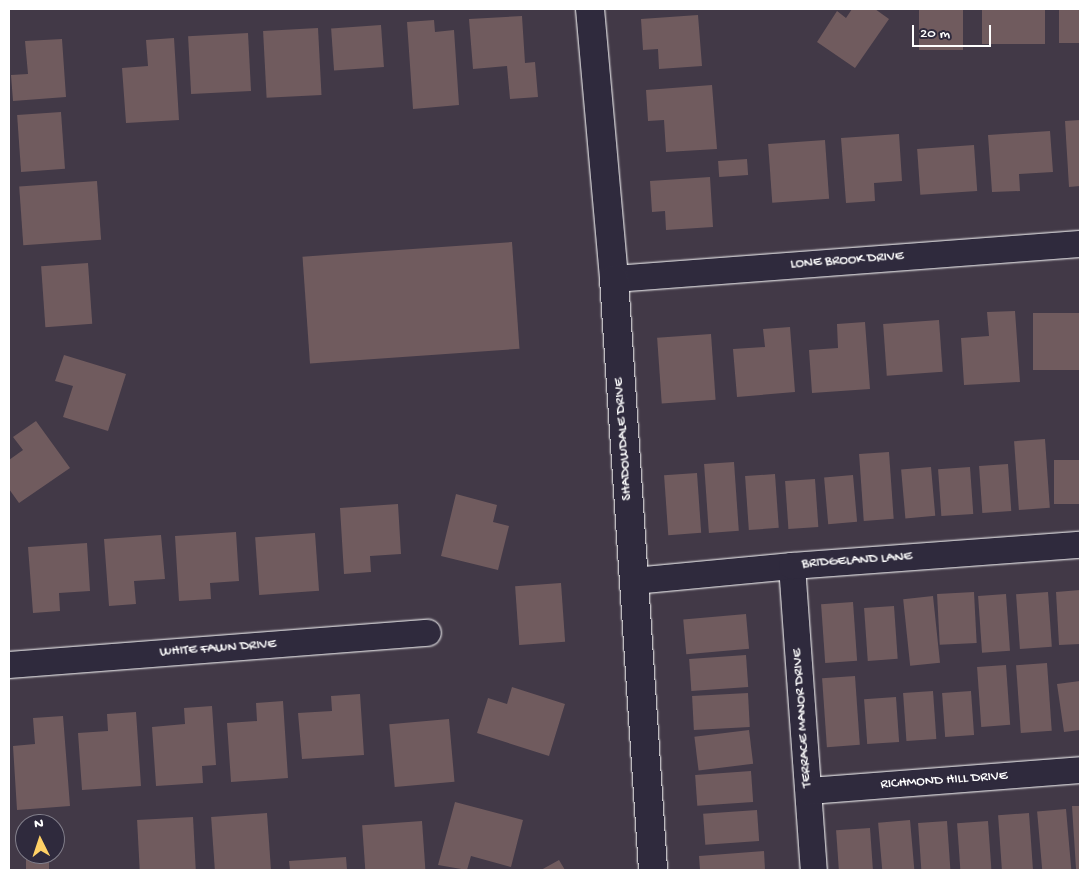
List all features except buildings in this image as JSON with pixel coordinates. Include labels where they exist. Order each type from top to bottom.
[{"type":"street","name":"SHADOWDALE DRIVE","points":[[590,9],[614,278],[653,870]]},
{"type":"street","name":"LONE BROOK DRIVE","points":[[614,278],[1080,244]]},
{"type":"street","name":"BRIDGELAND LANE","points":[[634,581],[792,566],[1080,545]]},
{"type":"street","name":"TERRACE MANOR DRIVE","points":[[792,566],[814,870]]},
{"type":"street","name":"WHITE FAWN DRIVE","points":[[9,665],[428,633]]},
{"type":"street","name":"RICHMOND HILL DRIVE","points":[[809,791],[1080,770]]}]
